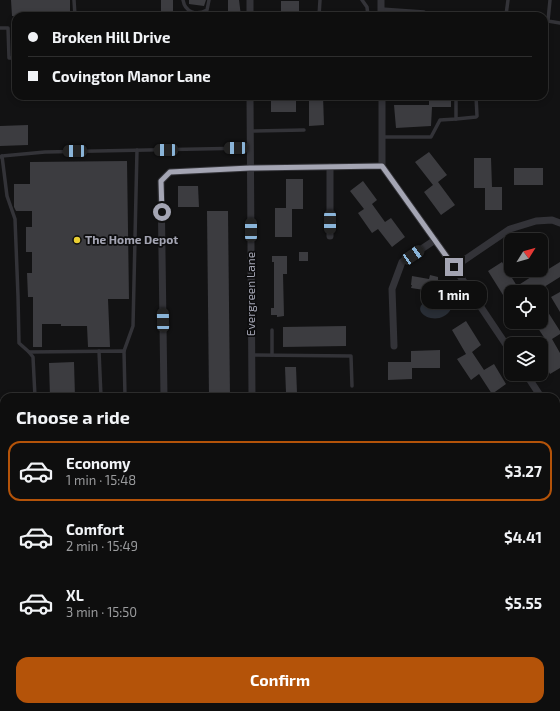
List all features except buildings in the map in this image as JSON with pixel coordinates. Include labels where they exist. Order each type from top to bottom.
[{"type":"street","points":[[250,0],[250,12]]},
{"type":"street","points":[[381,0],[381,12]]},
{"type":"street","name":"Evergreen Lane","points":[[250,100],[252,393]]},
{"type":"street","points":[[382,100],[382,166],[454,267],[504,342]]},
{"type":"street","points":[[164,393],[161,181],[170,172],[250,168],[382,166]]},
{"type":"street","points":[[330,167],[330,236]]},
{"type":"street","points":[[454,267],[510,229],[536,222],[552,220],[560,223]]},
{"type":"street","points":[[394,346],[392,289],[402,262],[435,240]]},
{"type":"street","points":[[531,381],[538,393]]},
{"type":"lane","points":[[74,0],[75,12]]},
{"type":"lane","points":[[183,0],[185,8],[189,12]]},
{"type":"lane","points":[[204,12],[207,10],[209,0]]},
{"type":"lane","points":[[319,12],[320,0]]},
{"type":"lane","points":[[362,0],[367,7],[368,12]]},
{"type":"lane","points":[[506,12],[508,0]]},
{"type":"lane","points":[[548,12],[550,0]]},
{"type":"lane","points":[[381,12],[402,10],[424,12]]},
{"type":"lane","points":[[548,21],[560,23]]},
{"type":"lane","points":[[0,28],[8,28],[9,58],[12,58]]},
{"type":"lane","points":[[456,100],[456,119]]},
{"type":"lane","points":[[382,137],[431,137],[440,120],[476,118],[476,100]]},
{"type":"lane","points":[[250,131],[304,130]]},
{"type":"lane","points":[[34,393],[33,356],[19,343],[15,220],[6,196],[1,156],[45,152],[250,148]]},
{"type":"lane","points":[[125,393],[124,351],[134,326],[137,150]]},
{"type":"lane","points":[[272,330],[272,355]]},
{"type":"lane","points":[[99,351],[101,393]]},
{"type":"lane","points":[[29,352],[124,351]]},
{"type":"lane","points":[[252,355],[351,356],[352,386]]},
{"type":"shaded area","points":[[427,301],[438,305],[447,302],[451,305],[451,309],[446,315],[439,318],[427,317],[420,309]]},
{"type":"place","name":"The Home Depot","points":[[77,240]]},
{"type":"route","points":[[162,212],[161,181],[170,172],[250,168],[382,166],[454,267]]}]
